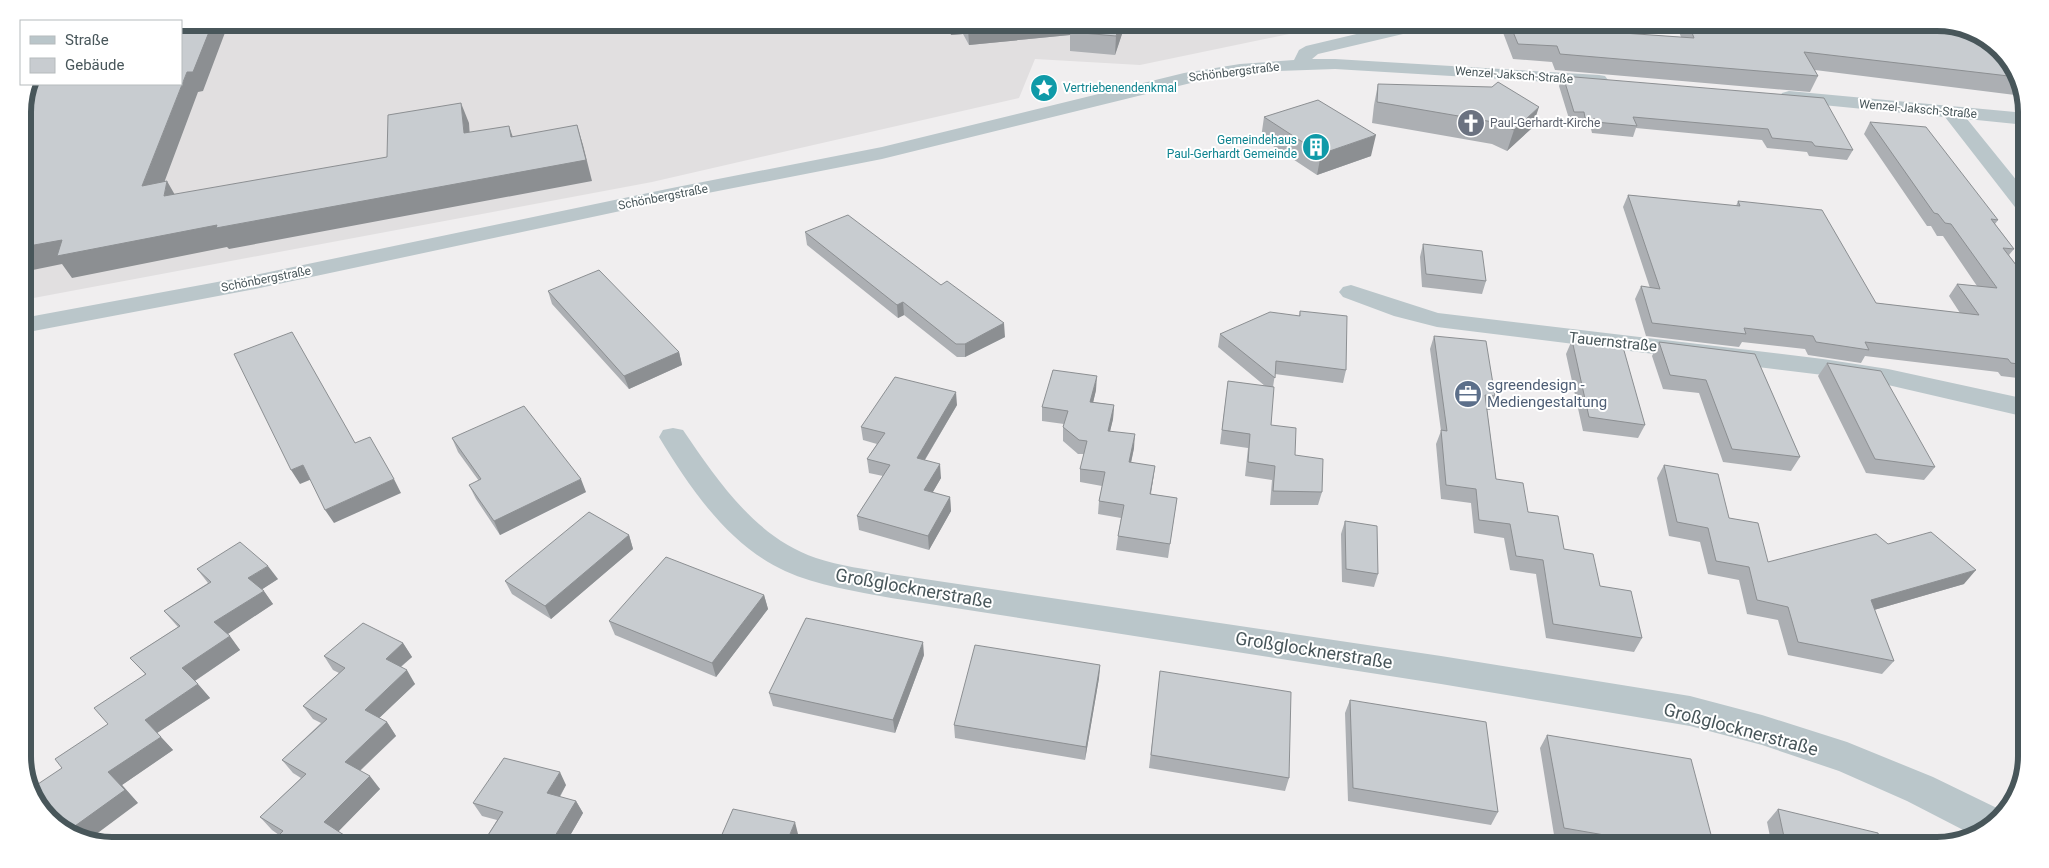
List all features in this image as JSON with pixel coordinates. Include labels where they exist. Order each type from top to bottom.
[{"type":"street","points":[[1301,64],[1305,54],[1312,50],[1393,31]]},
{"type":"street","name":"Wenzel-Jaksch-Straße","points":[[1301,64],[1335,64],[1619,82]]},
{"type":"street","name":"Schönbergstraße","points":[[31,324],[255,282],[672,194],[872,155],[1184,78],[1228,70],[1301,64]]},
{"type":"street","name":"Wenzel-Jaksch-Straße","points":[[1769,95],[2018,118]]},
{"type":"street","points":[[1951,112],[2018,196]]},
{"type":"street","name":"Tauernstraße","points":[[1351,292],[1403,311],[1437,320],[1823,367],[1888,378],[2018,406]]},
{"type":"street","name":"Großglocknerstraße","points":[[673,437],[715,499],[751,536],[785,558],[818,570],[891,586],[1411,665],[1690,711],[1762,730],[1847,758],[1920,789],[1984,821]]},
{"type":"shaded area","points":[[182,31],[1304,31],[1140,65],[1035,59],[1019,98],[652,182],[31,298],[31,107],[36,85],[182,85]]},
{"type":"building","points":[[182,31],[209,31],[193,72],[187,72],[182,85]]},
{"type":"building","points":[[1071,31],[1118,31],[1116,36]]},
{"type":"building","points":[[1513,31],[1552,31],[1553,33],[1553,31],[1595,31],[1694,38],[1691,31],[1937,31],[1968,37],[1982,45],[1998,59],[2009,76],[1804,52],[1818,76],[1560,54],[1557,46],[1518,44]]},
{"type":"building","points":[[1563,76],[1824,98],[1853,150],[1815,146],[1812,142],[1772,138],[1768,129],[1633,117],[1637,126],[1596,122],[1595,119],[1585,118],[1584,112],[1574,112]]},
{"type":"building","points":[[1498,82],[1539,107],[1514,130],[1499,123],[1377,102],[1378,84],[1492,87]]},
{"type":"building","points":[[36,85],[182,85],[142,186],[167,181],[164,196],[387,157],[388,115],[461,103],[464,133],[509,126],[511,137],[577,125],[586,160],[216,228],[217,225],[57,256],[62,240],[31,246],[31,107]]},
{"type":"building","points":[[1318,100],[1376,135],[1321,154],[1264,117]]},
{"type":"building","points":[[1870,122],[1926,127],[1998,220],[1991,219],[2014,249],[2003,248],[2018,268],[2018,364],[2011,363],[2008,359],[1865,342],[1869,350],[1816,342],[1813,336],[1744,328],[1746,334],[1652,323],[1641,286],[1660,289],[1628,195],[1740,206],[1738,201],[1822,210],[1876,303],[1979,315],[1957,284],[1997,288],[1951,224],[1945,223],[1938,214],[1934,213]]},
{"type":"building","points":[[848,215],[941,285],[947,281],[1004,323],[965,344],[956,344],[903,302],[897,305],[805,232]]},
{"type":"building","points":[[1423,244],[1482,251],[1486,281],[1426,274]]},
{"type":"building","points":[[599,270],[679,352],[624,376],[548,291]]},
{"type":"building","points":[[1300,311],[1347,316],[1346,370],[1276,361],[1275,378],[1220,334],[1270,312],[1300,316]]},
{"type":"building","points":[[292,332],[355,443],[370,437],[394,479],[325,510],[303,465],[291,470],[234,354]]},
{"type":"building","points":[[1434,336],[1486,341],[1495,396],[1485,395],[1496,479],[1523,483],[1528,512],[1558,516],[1564,549],[1593,554],[1600,586],[1631,591],[1642,638],[1553,624],[1543,560],[1516,556],[1510,524],[1479,520],[1476,489],[1446,485],[1441,430],[1447,431]]},
{"type":"building","points":[[1572,340],[1623,347],[1645,425],[1589,417]]},
{"type":"building","points":[[1659,342],[1755,354],[1800,457],[1732,449],[1706,380],[1670,375]]},
{"type":"building","points":[[1827,363],[1881,371],[1935,467],[1875,459]]},
{"type":"building","points":[[1053,370],[1097,376],[1090,402],[1114,405],[1108,431],[1135,434],[1129,462],[1155,466],[1150,494],[1177,498],[1170,544],[1118,536],[1124,505],[1099,501],[1105,472],[1080,469],[1087,441],[1079,440],[1063,427],[1068,411],[1042,407]]},
{"type":"building","points":[[895,377],[956,392],[917,458],[940,464],[924,490],[950,497],[928,536],[857,516],[890,465],[867,459],[885,433],[861,427]]},
{"type":"building","points":[[1228,381],[1274,387],[1271,425],[1296,428],[1295,455],[1323,459],[1322,492],[1273,491],[1275,466],[1248,462],[1250,434],[1222,430]]},
{"type":"building","points":[[524,406],[581,479],[494,521],[469,485],[481,479],[452,438]]},
{"type":"building","points":[[1664,465],[1718,474],[1729,518],[1758,523],[1768,562],[1876,534],[1888,544],[1931,532],[1976,570],[1871,600],[1894,661],[1798,642],[1788,607],[1757,600],[1749,567],[1716,561],[1708,528],[1677,522]]},
{"type":"building","points":[[589,512],[629,535],[545,606],[505,581]]},
{"type":"building","points":[[1345,521],[1377,526],[1378,574],[1346,569]]},
{"type":"building","points":[[240,542],[268,566],[248,578],[264,591],[214,622],[230,636],[182,668],[198,684],[145,720],[161,737],[108,772],[125,790],[74,827],[63,820],[48,805],[37,785],[62,768],[55,759],[108,724],[94,708],[146,674],[130,658],[180,626],[164,611],[211,582],[197,569]]},
{"type":"building","points":[[666,557],[764,595],[712,663],[609,621]]},
{"type":"building","points":[[806,618],[923,642],[893,720],[769,693]]},
{"type":"building","points":[[363,623],[403,643],[386,659],[407,670],[365,710],[387,722],[345,762],[370,776],[324,822],[347,837],[277,837],[283,831],[260,817],[306,774],[282,760],[327,719],[303,706],[345,668],[324,656]]},
{"type":"building","points":[[975,645],[1100,665],[1086,747],[954,725]]},
{"type":"building","points":[[1160,671],[1291,692],[1289,778],[1151,755]]},
{"type":"building","points":[[1350,700],[1486,722],[1498,812],[1353,788]]},
{"type":"building","points":[[1547,735],[1691,759],[1712,837],[1616,837],[1564,828]]},
{"type":"building","points":[[504,758],[560,772],[547,793],[576,801],[554,837],[487,837],[503,812],[473,803]]},
{"type":"building","points":[[733,809],[795,822],[789,837],[721,837]]},
{"type":"building","points":[[1778,809],[1878,833],[1879,837],[1784,837]]},
{"type":"place","name":"Vertriebenendenkmal","points":[[1044,88]]},
{"type":"place","name":"Paul-Gerhardt-Kirche","points":[[1471,123]]},
{"type":"place","name":"Gemeindehaus Paul-Gerhardt Gemeinde","points":[[1316,147]]},
{"type":"place","name":"sgreendesign - Mediengestaltung","points":[[1468,394]]}]
